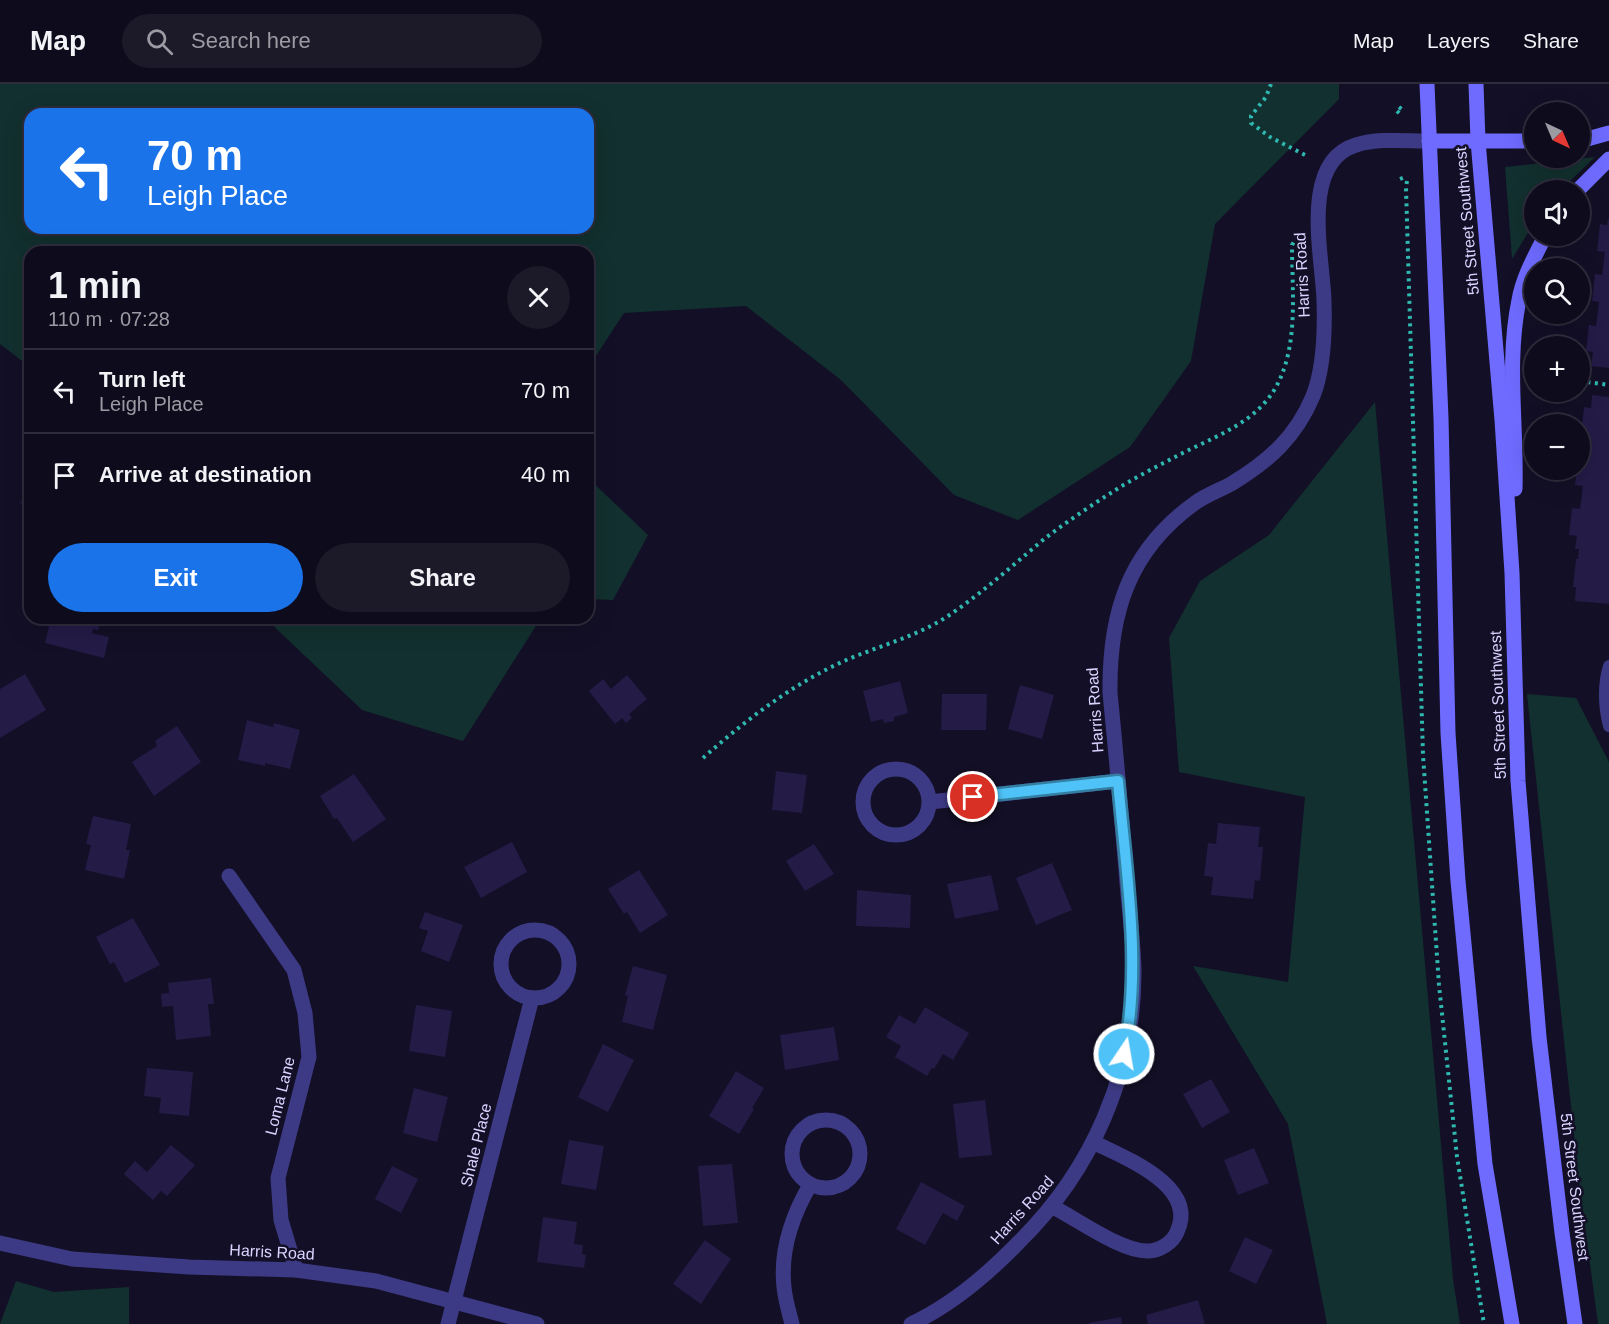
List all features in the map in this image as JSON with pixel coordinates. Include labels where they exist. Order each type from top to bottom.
[{"type":"main road","name":"5th Street Southwest","points":[[1427,84],[1441,418],[1448,733],[1456,858],[1485,1164],[1512,1324]]},
{"type":"main road","name":"5th Street Southwest","points":[[1476,84],[1478,141],[1502,420],[1512,573],[1518,781],[1538,1025],[1575,1324]]},
{"type":"main road","points":[[1590,138],[1609,133]]},
{"type":"main road","name":"Harris Road","points":[[1429,141],[1524,141]]},
{"type":"main road","points":[[1588,180],[1609,159]]},
{"type":"main road","points":[[1512,573],[1516,467],[1514,332],[1519,297],[1540,246]]},
{"type":"street","name":"Harris Road","points":[[911,1324],[965,1291],[991,1269],[1053,1207],[1077,1172],[1105,1119],[1121,1071],[1131,1021],[1134,969],[1110,693],[1110,662],[1115,623],[1129,580],[1146,548],[1167,526],[1196,502],[1263,464],[1286,442],[1304,416],[1314,393],[1322,363],[1324,303],[1318,224],[1322,184],[1328,167],[1340,153],[1356,145],[1392,141],[1429,141]]},
{"type":"street","points":[[893,768],[907,770],[919,777],[927,788],[930,802],[927,816],[919,827],[906,834],[892,835],[879,831],[869,821],[864,809],[864,795],[870,782],[880,773],[893,768]]},
{"type":"street","points":[[930,802],[1118,781]]},
{"type":"street","name":"Loma Lane","points":[[229,876],[294,970],[305,1013],[309,1057],[278,1178],[281,1220],[296,1270]]},
{"type":"street","points":[[531,929],[546,931],[558,938],[567,949],[570,963],[568,978],[559,989],[546,997],[532,998],[518,994],[507,984],[501,972],[501,957],[507,944],[518,934],[531,929]]},
{"type":"street","name":"Shale Place","points":[[448,1324],[532,998]]},
{"type":"street","points":[[826,1119],[841,1123],[853,1133],[859,1147],[859,1162],[852,1176],[840,1185],[825,1188],[810,1185],[798,1175],[792,1161],[792,1146],[799,1132],[811,1123],[826,1119]]},
{"type":"street","points":[[1053,1207],[1109,1239],[1131,1248],[1148,1251],[1163,1247],[1175,1237],[1181,1223],[1182,1208],[1169,1187],[1136,1164],[1093,1142]]},
{"type":"street","points":[[792,1324],[784,1287],[784,1255],[791,1224],[810,1185]]},
{"type":"street","name":"Harris Road","points":[[0,1243],[72,1259],[189,1267],[296,1270],[376,1281],[537,1324]]},
{"type":"lane","points":[[1609,666],[1605,678],[1604,709],[1609,726]]},
{"type":"path","points":[[1271,84],[1266,97],[1251,116],[1251,123],[1306,156]]},
{"type":"path","points":[[1400,179],[1405,177]]},
{"type":"path","points":[[703,758],[746,721],[793,688],[844,662],[911,635],[946,617],[994,582],[1045,539],[1115,490],[1237,427],[1258,410],[1275,388],[1286,363],[1292,331],[1292,245],[1298,234],[1318,224]]},
{"type":"path","points":[[1590,382],[1609,385]]},
{"type":"green space","points":[[0,84],[1339,84],[1339,99],[1215,224],[1191,361],[1130,447],[1018,520],[954,495],[841,380],[746,306],[624,313],[594,359],[594,246],[24,246],[24,362],[0,344]]},
{"type":"green space","points":[[1524,165],[1524,168],[1584,168],[1571,180],[1524,180],[1524,239],[1512,259],[1505,167]]},
{"type":"green space","points":[[1375,402],[1453,1279],[1460,1324],[1327,1324],[1288,1124],[1193,966],[1288,982],[1305,797],[1179,772],[1169,638],[1200,581],[1269,535]]},
{"type":"green space","points":[[594,484],[648,535],[613,600],[594,599]]},
{"type":"green space","points":[[271,624],[537,624],[463,741],[362,710]]},
{"type":"green space","points":[[1527,694],[1576,698],[1609,762],[1609,1324],[1598,1324],[1579,1181]]},
{"type":"green space","points":[[16,1281],[54,1292],[129,1287],[129,1324],[0,1324]]},
{"type":"building","points":[[1609,219],[1609,368],[1591,366],[1593,352],[1590,352],[1590,336],[1588,336],[1589,325],[1596,326],[1599,302],[1592,301],[1595,274],[1602,275],[1605,252],[1597,251],[1600,224],[1607,225]]},
{"type":"building","points":[[1592,395],[1609,397],[1609,604],[1575,601],[1576,587],[1573,587],[1579,549],[1575,549],[1577,536],[1569,535],[1572,508],[1580,509],[1583,486],[1575,485],[1576,480],[1590,480],[1590,414],[1583,414],[1584,407],[1591,408]]},
{"type":"building","points":[[50,624],[100,624],[98,630],[93,629],[92,633],[109,637],[104,658],[45,643]]},
{"type":"building","points":[[25,674],[46,710],[0,738],[0,689]]},
{"type":"building","points":[[627,675],[647,699],[629,714],[632,718],[626,723],[622,718],[615,724],[589,691],[603,679],[611,689]]},
{"type":"building","points":[[900,681],[908,713],[894,717],[894,721],[884,723],[883,719],[871,722],[863,691]]},
{"type":"building","points":[[1020,685],[1054,695],[1042,739],[1008,729]]},
{"type":"building","points":[[942,694],[987,694],[986,730],[941,730]]},
{"type":"building","points":[[247,720],[273,727],[274,723],[300,730],[290,769],[238,760]]},
{"type":"building","points":[[177,726],[201,762],[154,796],[132,762],[157,746],[155,741]]},
{"type":"building","points":[[776,771],[807,775],[802,813],[772,810]]},
{"type":"building","points":[[354,774],[386,819],[353,842],[337,818],[334,819],[320,796]]},
{"type":"building","points":[[93,816],[131,824],[126,850],[130,850],[124,879],[85,870],[91,845],[86,844]]},
{"type":"building","points":[[1218,823],[1260,827],[1258,847],[1263,847],[1260,881],[1255,880],[1253,899],[1211,895],[1213,877],[1204,876],[1208,843],[1216,844]]},
{"type":"building","points":[[512,842],[527,872],[481,898],[464,867]]},
{"type":"building","points":[[814,844],[834,874],[805,891],[786,861]]},
{"type":"building","points":[[1052,863],[1072,910],[1036,925],[1016,878]]},
{"type":"building","points":[[639,870],[668,915],[640,933],[627,912],[624,914],[608,889]]},
{"type":"building","points":[[991,875],[999,910],[955,919],[947,884]]},
{"type":"building","points":[[857,890],[911,895],[910,928],[856,926]]},
{"type":"building","points":[[425,912],[463,925],[449,962],[421,951],[428,931],[419,928]]},
{"type":"building","points":[[133,918],[160,965],[125,983],[114,962],[110,964],[96,937]]},
{"type":"building","points":[[633,966],[667,975],[653,1030],[622,1022],[628,996],[625,995]]},
{"type":"building","points":[[211,978],[214,1004],[208,1004],[211,1036],[176,1040],[173,1006],[162,1007],[161,994],[169,993],[168,983]]},
{"type":"building","points":[[416,1005],[452,1011],[445,1057],[409,1051]]},
{"type":"building","points":[[925,1007],[969,1033],[953,1060],[943,1054],[927,1076],[895,1057],[901,1046],[886,1037],[899,1015],[915,1024]]},
{"type":"building","points":[[834,1027],[839,1060],[785,1070],[780,1035]]},
{"type":"building","points":[[603,1044],[634,1060],[608,1112],[578,1097]]},
{"type":"building","points":[[147,1068],[193,1072],[189,1116],[159,1113],[161,1098],[144,1096]]},
{"type":"building","points":[[736,1071],[764,1088],[739,1134],[709,1116]]},
{"type":"building","points":[[1211,1079],[1230,1112],[1202,1128],[1183,1094]]},
{"type":"building","points":[[414,1088],[448,1097],[437,1142],[403,1133]]},
{"type":"building","points":[[985,1100],[992,1155],[959,1158],[953,1104]]},
{"type":"building","points":[[569,1140],[604,1146],[596,1190],[561,1184]]},
{"type":"building","points":[[171,1145],[195,1165],[167,1196],[161,1191],[153,1200],[124,1174],[135,1161],[147,1172]]},
{"type":"building","points":[[1254,1148],[1269,1183],[1238,1195],[1224,1160]]},
{"type":"building","points":[[732,1164],[738,1223],[703,1226],[698,1166]]},
{"type":"building","points":[[392,1166],[418,1179],[401,1213],[375,1199]]},
{"type":"building","points":[[921,1182],[965,1206],[957,1221],[943,1213],[925,1245],[896,1229]]},
{"type":"building","points":[[543,1217],[577,1222],[574,1244],[583,1245],[582,1254],[586,1255],[584,1268],[537,1262]]},
{"type":"building","points":[[1245,1237],[1273,1250],[1256,1284],[1229,1271]]},
{"type":"building","points":[[705,1240],[731,1259],[701,1304],[673,1284]]},
{"type":"building","points":[[1198,1300],[1205,1324],[1148,1324],[1146,1315]]},
{"type":"building","points":[[1121,1317],[1122,1324],[1089,1324],[1089,1323]]},
{"type":"route","points":[[973,797],[1118,781],[1134,969],[1131,1021],[1124,1054]]}]
